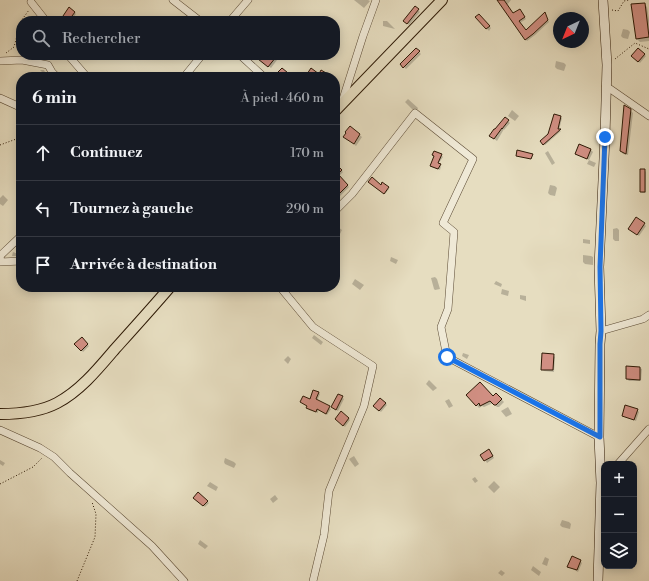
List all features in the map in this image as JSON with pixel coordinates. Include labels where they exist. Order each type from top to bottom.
[{"type":"main road","points":[[340,106],[442,0]]},
{"type":"main road","points":[[601,461],[600,267],[607,65],[603,4]]},
{"type":"main road","points":[[0,414],[14,414],[43,408],[56,404],[68,396],[92,375],[166,292]]},
{"type":"main road","points":[[598,581],[601,497]]},
{"type":"street","points":[[172,0],[193,16]]},
{"type":"street","points":[[234,16],[248,0]]},
{"type":"street","points":[[340,102],[376,0]]},
{"type":"street","points":[[31,2],[42,16]]},
{"type":"street","points":[[0,61],[22,60],[48,65],[52,72]]},
{"type":"street","points":[[72,60],[83,72]]},
{"type":"street","points":[[188,72],[198,60]]},
{"type":"street","points":[[245,60],[259,72]]},
{"type":"street","points":[[606,86],[649,116]]},
{"type":"street","points":[[0,98],[16,105]]},
{"type":"street","points":[[340,206],[352,194],[415,113],[473,159],[443,223],[454,232],[448,309],[441,327],[447,357],[600,437]]},
{"type":"street","points":[[0,258],[1,255],[16,241]]},
{"type":"street","points":[[0,262],[16,261]]},
{"type":"street","points":[[284,292],[313,327],[373,366],[364,406],[329,491],[324,535],[313,581]]},
{"type":"street","points":[[601,331],[643,319],[649,315]]},
{"type":"street","points":[[621,461],[649,429]]},
{"type":"street","points":[[0,430],[25,441],[54,457],[152,546],[184,581]]},
{"type":"path","points":[[603,4],[618,11],[624,1],[629,0]]},
{"type":"path","points":[[25,16],[30,9],[31,2]]},
{"type":"path","points":[[5,54],[14,47],[16,40]]},
{"type":"path","points":[[607,65],[635,43],[649,49]]},
{"type":"path","points":[[0,145],[16,139]]},
{"type":"path","points":[[0,484],[33,466],[47,453]]},
{"type":"path","points":[[77,581],[95,537],[96,514],[91,501]]},
{"type":"building","points":[[497,0],[504,0],[513,13],[520,9],[525,17],[519,21],[526,30],[545,12],[548,20],[525,40]]},
{"type":"building","points":[[645,3],[649,37],[636,39],[631,4]]},
{"type":"building","points":[[415,6],[419,9],[407,24],[403,21]]},
{"type":"building","points":[[69,7],[75,12],[72,16],[63,16]]},
{"type":"building","points":[[479,14],[490,26],[486,29],[475,17]]},
{"type":"building","points":[[416,48],[420,51],[403,68],[400,64]]},
{"type":"building","points":[[638,48],[645,54],[638,62],[631,56]]},
{"type":"building","points":[[259,60],[274,60],[268,67]]},
{"type":"building","points":[[282,68],[287,72],[278,72]]},
{"type":"building","points":[[311,68],[316,72],[308,72]]},
{"type":"building","points":[[624,105],[631,109],[626,154],[620,151]]},
{"type":"building","points":[[554,114],[561,116],[558,129],[561,129],[543,145],[540,141],[548,134]]},
{"type":"building","points":[[505,117],[509,120],[494,139],[489,136],[494,129]]},
{"type":"building","points":[[350,126],[360,134],[354,144],[343,137]]},
{"type":"building","points":[[579,144],[591,149],[587,159],[575,154]]},
{"type":"building","points":[[517,150],[533,154],[531,159],[516,156]]},
{"type":"building","points":[[434,151],[442,154],[438,163],[441,164],[438,169],[430,166],[434,156],[432,155]]},
{"type":"building","points":[[640,169],[645,169],[645,192],[640,192]]},
{"type":"building","points":[[340,176],[348,185],[340,193]]},
{"type":"building","points":[[372,177],[381,185],[382,182],[389,187],[384,194],[368,182]]},
{"type":"building","points":[[636,217],[645,223],[637,235],[628,229]]},
{"type":"building","points":[[82,337],[88,344],[81,351],[74,344]]},
{"type":"building","points":[[542,353],[554,354],[553,370],[541,370]]},
{"type":"building","points":[[626,366],[640,367],[640,380],[626,379]]},
{"type":"building","points":[[480,382],[493,396],[496,393],[502,399],[496,405],[490,401],[480,406],[479,403],[476,406],[466,395]]},
{"type":"building","points":[[313,390],[319,392],[316,399],[330,406],[326,414],[317,409],[316,412],[306,408],[307,406],[300,402],[303,396],[310,399]]},
{"type":"building","points":[[338,394],[343,396],[336,410],[331,407]]},
{"type":"building","points":[[380,398],[386,403],[379,411],[373,406]]},
{"type":"building","points":[[625,405],[638,409],[634,420],[622,416]]},
{"type":"building","points":[[341,411],[349,418],[343,426],[335,419]]},
{"type":"building","points":[[489,449],[493,456],[484,461],[480,455]]},
{"type":"building","points":[[198,492],[208,501],[203,506],[193,498]]},
{"type":"building","points":[[572,556],[581,560],[577,570],[567,567]]},
{"type":"route","points":[[447,357],[600,437],[600,267],[605,137]]}]
